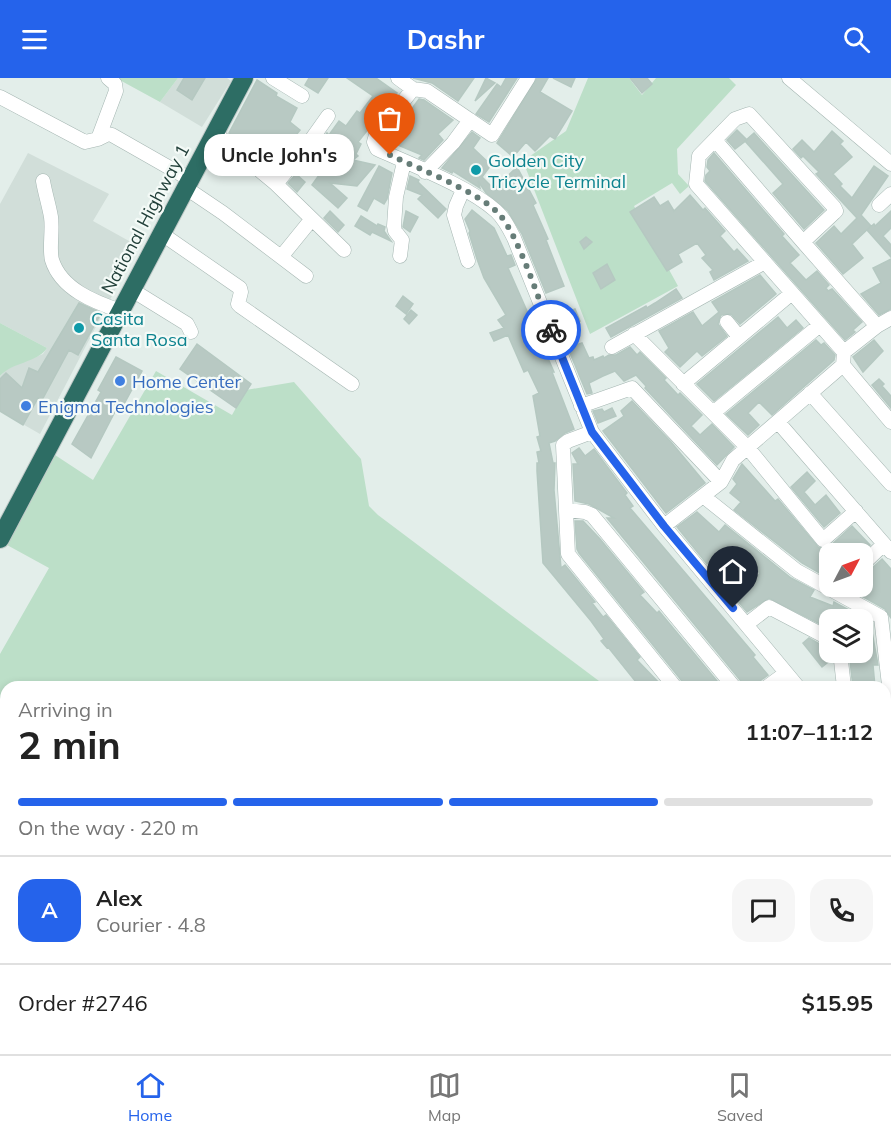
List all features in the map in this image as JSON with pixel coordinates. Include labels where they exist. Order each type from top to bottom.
[{"type":"highway","name":"National Highway 1","points":[[0,540],[189,184],[242,79]]},
{"type":"street","points":[[98,139],[116,91],[115,84],[108,78]]},
{"type":"street","points":[[273,78],[302,96]]},
{"type":"street","points":[[398,78],[414,89],[427,91],[492,135],[528,78]]},
{"type":"street","points":[[789,78],[891,164]]},
{"type":"street","points":[[414,89],[376,135],[374,142],[377,149],[463,190],[498,212],[507,225],[592,432],[664,526],[793,681]]},
{"type":"street","points":[[0,98],[85,142],[108,134],[112,135],[189,184],[306,276]]},
{"type":"street","points":[[803,242],[836,211],[749,114],[735,119],[699,156],[696,184],[820,325],[891,422]]},
{"type":"street","points":[[276,184],[327,116]]},
{"type":"street","points":[[425,172],[453,143],[470,120]]},
{"type":"street","points":[[215,133],[276,184],[344,250]]},
{"type":"street","points":[[715,140],[877,326]]},
{"type":"street","points":[[400,256],[402,240],[394,226],[396,197],[404,162]]},
{"type":"street","points":[[43,181],[51,218],[53,238],[51,258],[61,279],[87,296],[121,311]]},
{"type":"street","points":[[463,190],[454,215],[468,261]]},
{"type":"street","points":[[879,205],[891,194]]},
{"type":"street","points":[[281,257],[311,220]]},
{"type":"street","points":[[162,234],[240,288],[240,306],[352,384]]},
{"type":"street","points":[[612,347],[765,262]]},
{"type":"street","points":[[132,290],[187,324],[191,332]]},
{"type":"street","points":[[683,384],[792,293]]},
{"type":"street","points":[[664,526],[721,482],[734,460],[810,393],[877,326],[891,318]]},
{"type":"street","points":[[727,322],[739,337]]},
{"type":"street","points":[[713,413],[820,325]]},
{"type":"street","points":[[634,334],[748,448],[823,540],[855,511]]},
{"type":"street","points":[[581,406],[632,388],[721,482]]},
{"type":"street","points":[[810,393],[891,484]]},
{"type":"street","points":[[778,422],[887,548],[873,558]]},
{"type":"street","points":[[592,432],[563,445],[568,554],[670,681]]},
{"type":"street","points":[[703,496],[797,571],[881,617],[889,681]]},
{"type":"street","points":[[567,510],[592,515],[729,681]]},
{"type":"street","points":[[747,624],[769,607],[819,633]]},
{"type":"street","points":[[841,663],[843,681]]},
{"type":"street","points":[[775,681],[786,673]]},
{"type":"shaded area","points":[[178,78],[227,78],[231,81],[202,127],[160,102]]},
{"type":"shaded area","points":[[28,153],[109,194],[93,221],[138,246],[40,434],[0,411],[0,376],[6,369],[43,354],[47,348],[0,323],[0,204]]},
{"type":"green space","points":[[116,78],[178,78],[160,102]]},
{"type":"green space","points":[[588,78],[629,78],[642,95],[656,78],[729,78],[736,85],[677,149],[678,174],[689,186],[680,194],[672,183],[634,206],[678,286],[590,334],[523,161],[566,131]]},
{"type":"green space","points":[[0,323],[47,348],[37,357],[5,371],[0,376]]},
{"type":"green space","points":[[156,371],[232,415],[246,390],[294,382],[361,459],[369,506],[378,515],[599,681],[0,681],[0,654],[49,568],[7,545],[55,455],[93,480]]},
{"type":"building","points":[[184,78],[205,78],[192,100],[177,90]]},
{"type":"building","points":[[309,78],[328,78],[318,93],[305,85]]},
{"type":"building","points":[[347,78],[376,78],[397,93],[358,142],[361,144],[356,154],[358,156],[353,160],[375,165],[357,186],[330,183],[347,198],[338,208],[312,185],[327,164],[317,156],[324,146],[320,143],[339,121],[346,126],[357,111],[360,113],[373,96]]},
{"type":"building","points":[[413,78],[474,78],[458,101],[432,83]]},
{"type":"building","points":[[486,78],[495,83],[475,101]]},
{"type":"building","points":[[506,78],[517,78],[489,122],[476,114],[497,84],[501,87]]},
{"type":"building","points":[[537,78],[548,78],[540,92],[572,111],[555,139],[550,136],[535,151],[526,142],[513,157],[497,143]]},
{"type":"building","points":[[553,78],[575,78],[571,87]]},
{"type":"building","points":[[630,78],[647,78],[652,84],[642,93]]},
{"type":"building","points":[[257,80],[277,93],[276,96],[297,108],[290,122],[300,130],[276,160],[263,150],[259,156],[229,133]]},
{"type":"building","points":[[419,99],[453,120],[438,134],[443,140],[424,160],[419,158],[422,155],[388,141]]},
{"type":"building","points":[[737,130],[747,140],[735,149],[727,140]]},
{"type":"building","points":[[832,131],[843,141],[840,144],[852,157],[833,174],[842,184],[840,186],[852,198],[874,166],[888,176],[861,215],[871,226],[852,244],[863,258],[843,274],[816,243],[834,226],[841,234],[857,218],[816,174],[819,172],[793,149],[802,140],[814,152]]},
{"type":"building","points":[[472,132],[480,138],[473,148],[491,165],[482,177],[494,189],[517,167],[536,203],[533,205],[548,239],[546,240],[564,286],[546,293],[522,234],[508,211],[486,193],[478,181],[480,188],[453,171],[452,173],[442,168]]},
{"type":"building","points":[[754,133],[824,210],[804,229],[773,193],[783,184],[745,141]]},
{"type":"building","points":[[714,153],[784,234],[782,236],[799,255],[790,263],[806,280],[817,271],[829,285],[826,288],[828,291],[832,289],[862,322],[845,340],[705,181],[710,171],[707,167],[708,160]]},
{"type":"building","points":[[379,166],[392,173],[387,199],[384,204],[374,198],[367,211],[358,206]]},
{"type":"building","points":[[296,174],[305,182],[297,192],[288,183]]},
{"type":"building","points":[[410,176],[419,180],[418,182],[446,209],[438,218],[418,199],[422,195],[407,189]]},
{"type":"building","points":[[690,195],[725,231],[720,236],[734,252],[737,249],[748,261],[714,280],[710,272],[713,270],[702,258],[706,255],[697,243],[678,254],[682,262],[667,271],[630,212],[654,197],[660,206],[668,201],[674,211]]},
{"type":"building","points":[[472,210],[494,228],[507,256],[511,255],[515,265],[508,268],[554,372],[552,372],[574,429],[549,443],[553,463],[555,463],[554,490],[561,568],[565,565],[595,602],[592,603],[603,617],[606,615],[640,657],[637,660],[657,681],[635,681],[601,641],[604,639],[591,621],[543,563],[537,471],[537,463],[539,463],[537,452],[541,451],[537,437],[540,436],[533,396],[539,393],[528,370],[524,372],[508,335],[494,341],[490,333],[504,328],[498,320],[506,315],[484,278],[465,219]]},
{"type":"building","points":[[330,211],[344,225],[338,232],[324,218]]},
{"type":"building","points":[[406,211],[418,217],[410,232],[403,227]]},
{"type":"building","points":[[891,211],[891,228],[883,236],[891,245],[891,257],[867,230],[874,224],[875,226]]},
{"type":"building","points":[[361,216],[377,226],[378,224],[385,227],[384,231],[391,241],[372,232],[370,235],[355,226]]},
{"type":"building","points":[[586,237],[592,242],[584,249],[580,242]]},
{"type":"building","points":[[891,259],[891,309],[879,315],[861,294],[881,283],[873,268]]},
{"type":"building","points":[[607,264],[615,280],[601,289],[593,273]]},
{"type":"building","points":[[760,275],[776,294],[740,324],[731,314],[721,315],[718,324],[727,336],[702,356],[697,351],[680,367],[665,352],[669,348],[659,331],[693,312],[702,326],[719,312],[712,302]]},
{"type":"building","points":[[676,289],[682,298],[611,337],[606,328],[646,306],[647,308]]},
{"type":"building","points":[[403,296],[413,304],[406,314],[396,306]]},
{"type":"building","points":[[79,303],[101,313],[78,355],[69,350],[42,400],[38,398],[23,425],[0,411],[0,379],[6,373],[22,388],[29,368],[38,372]]},
{"type":"building","points":[[575,309],[580,321],[567,327],[576,345],[582,343],[589,358],[593,357],[594,360],[603,356],[604,358],[616,355],[630,347],[637,355],[640,352],[666,378],[664,380],[678,395],[680,393],[702,415],[691,426],[700,435],[712,424],[734,447],[717,465],[645,388],[646,386],[636,375],[624,381],[615,371],[589,383],[592,393],[587,394],[555,317]]},
{"type":"building","points":[[411,310],[417,315],[409,324],[404,319]]},
{"type":"building","points":[[778,317],[787,328],[796,320],[803,328],[714,401],[697,384]]},
{"type":"building","points":[[816,340],[821,345],[824,343],[835,355],[834,360],[772,415],[759,402],[748,413],[759,425],[748,435],[726,414]]},
{"type":"building","points":[[874,340],[883,351],[863,372],[853,357]]},
{"type":"building","points":[[197,344],[251,384],[236,408],[180,369]]},
{"type":"building","points":[[116,357],[142,371],[124,404],[120,402],[91,458],[72,444],[101,392],[98,390]]},
{"type":"building","points":[[879,379],[891,396],[891,408],[872,385]]},
{"type":"building","points":[[632,401],[671,442],[705,483],[666,513],[603,431],[624,416],[621,411]]},
{"type":"building","points":[[612,408],[616,416],[598,423],[593,411],[602,409],[604,412]]},
{"type":"building","points":[[579,448],[585,456],[594,449],[627,493],[625,495],[633,506],[630,508],[755,655],[753,657],[768,675],[761,681],[741,681],[607,518],[614,518],[589,504],[575,501],[573,464],[578,464],[572,453]]},
{"type":"building","points":[[742,464],[775,501],[778,499],[819,548],[819,573],[802,563],[734,510],[741,502],[730,493],[737,484],[733,479]]},
{"type":"building","points":[[807,472],[815,481],[804,492],[815,505],[826,495],[840,513],[824,527],[791,487]]},
{"type":"building","points":[[697,512],[719,532],[725,525],[791,578],[814,590],[810,597],[833,606],[834,602],[847,609],[819,609],[819,623],[769,598],[747,612],[718,577],[722,573],[711,560],[707,564],[677,527]],"holes":[[[748,564],[760,573],[748,586],[741,588],[733,579]]]},
{"type":"building","points":[[575,521],[583,521],[644,592],[640,595],[657,613],[659,611],[717,681],[682,681],[577,549]]},
{"type":"building","points":[[852,526],[868,543],[833,543]]},
{"type":"building","points":[[882,559],[891,569],[891,618],[885,609],[864,597],[873,597],[873,567]]},
{"type":"building","points":[[809,638],[819,644],[819,663],[827,663],[822,667],[803,643]]},
{"type":"building","points":[[873,638],[878,665],[873,665],[874,681],[852,681],[850,663],[873,663]]},
{"type":"way so far","points":[[390,155],[457,187],[498,212],[514,238],[551,330]]},
{"type":"place","name":"Uncle John's","points":[[390,155]]},
{"type":"place","name":"Golden City Tricycle Terminal","points":[[476,170]]},
{"type":"place","name":"Casita Santa Rosa","points":[[79,328]]},
{"type":"place","name":"Home Center","points":[[120,381]]},
{"type":"place","name":"Enigma Technologies","points":[[26,406]]},
{"type":"route","points":[[551,330],[592,432],[664,526],[733,608]]}]
